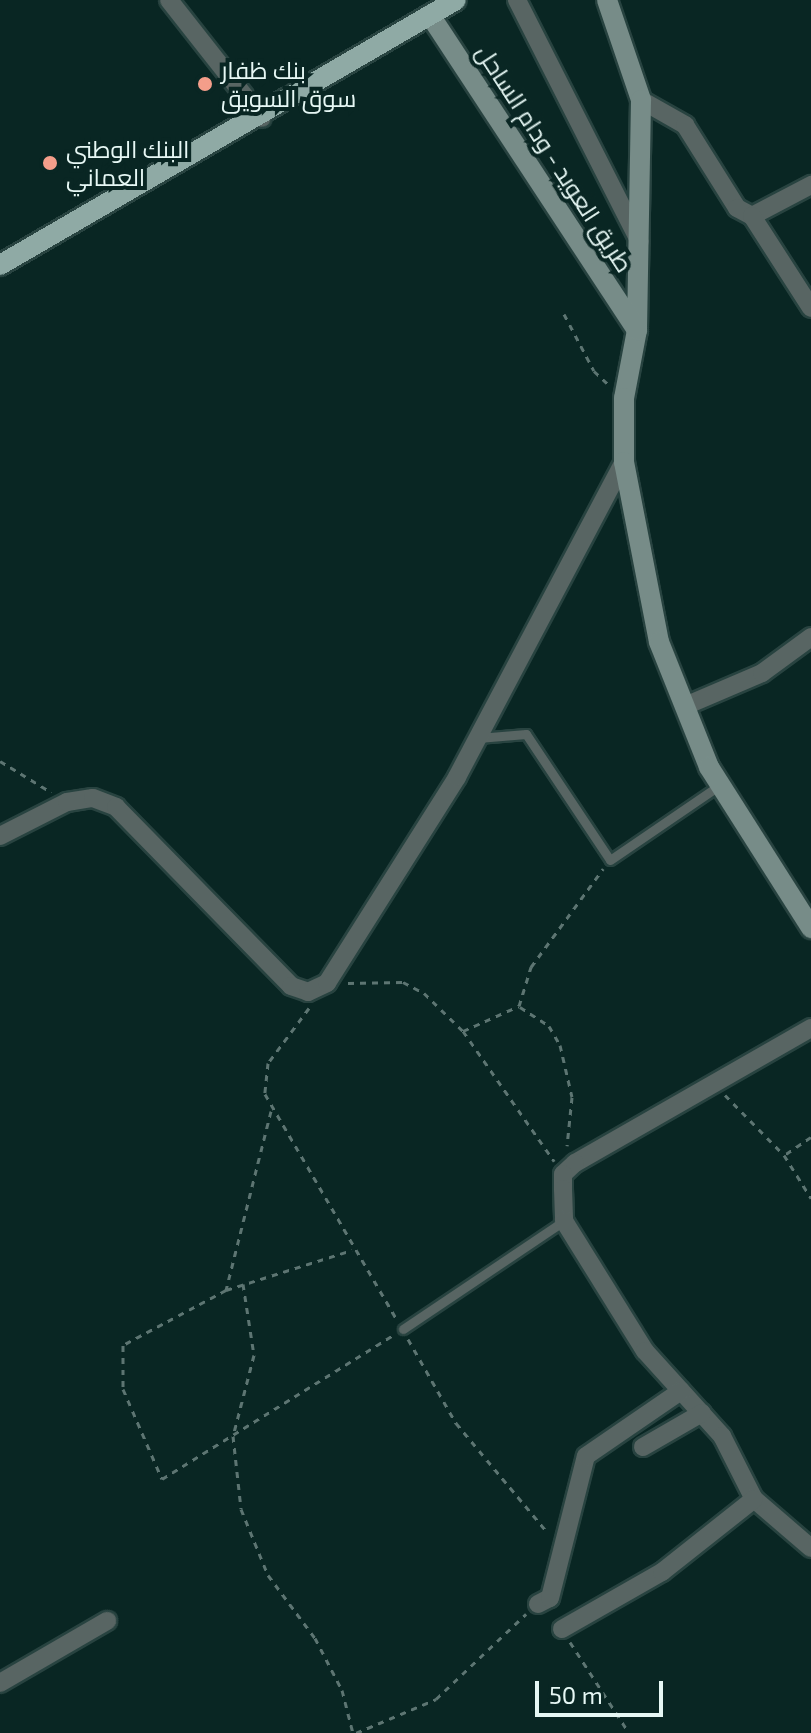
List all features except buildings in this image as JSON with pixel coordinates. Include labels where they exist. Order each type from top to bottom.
[{"type":"main road","points":[[0,265],[262,118],[456,0]]},
{"type":"main road","name":"طريق العويد - ودام الساحل","points":[[607,0],[641,100],[642,244],[637,330],[624,398],[624,462],[659,642],[720,785],[811,928]]},
{"type":"main road","name":"طريق العويد - ودام الساحل","points":[[430,15],[637,330]]},
{"type":"street","points":[[517,0],[642,244]]},
{"type":"street","points":[[175,2],[262,118]]},
{"type":"street","points":[[641,100],[685,125],[737,208],[752,216],[811,308]]},
{"type":"street","points":[[752,216],[811,185]]},
{"type":"street","points":[[0,836],[67,802],[93,798],[136,821],[291,986],[308,992],[327,983],[478,738],[624,462]]},
{"type":"street","points":[[685,706],[762,673],[811,637]]},
{"type":"street","points":[[811,1028],[563,1174],[564,1221],[645,1351],[702,1413],[735,1456],[754,1499],[811,1548]]},
{"type":"street","points":[[538,1604],[550,1598],[558,1545],[586,1456],[681,1391]]},
{"type":"street","points":[[643,1447],[702,1413]]},
{"type":"street","points":[[562,1629],[662,1572],[754,1499]]},
{"type":"street","points":[[0,1683],[107,1621]]},
{"type":"lane","points":[[478,738],[526,734],[610,860],[720,785]]},
{"type":"lane","points":[[403,1329],[564,1221]]},
{"type":"path","points":[[564,314],[594,371],[624,398]]},
{"type":"path","points":[[0,761],[67,802]]},
{"type":"path","points":[[463,1031],[519,1006],[531,967],[610,860]]},
{"type":"path","points":[[558,1545],[456,1423],[272,1109],[265,1094],[268,1063],[327,983],[403,982],[463,1031],[563,1174]]},
{"type":"path","points":[[519,1006],[549,1026],[560,1045],[572,1097],[563,1174]]},
{"type":"path","points":[[714,1083],[784,1155],[811,1198]]},
{"type":"path","points":[[226,1290],[272,1109]]},
{"type":"path","points":[[784,1155],[811,1137]]},
{"type":"path","points":[[353,1250],[226,1290],[136,1334],[119,1363],[162,1479],[403,1329]]},
{"type":"path","points":[[243,1284],[254,1355],[233,1436],[241,1509],[268,1575],[315,1638],[342,1690],[354,1733],[436,1699],[538,1604]]},
{"type":"path","points":[[562,1629],[629,1733]]},
{"type":"place","name":"بنك ظفار سوق السويق","points":[[205,84]]},
{"type":"place","name":"البنك الوطني العماني","points":[[50,163]]}]
